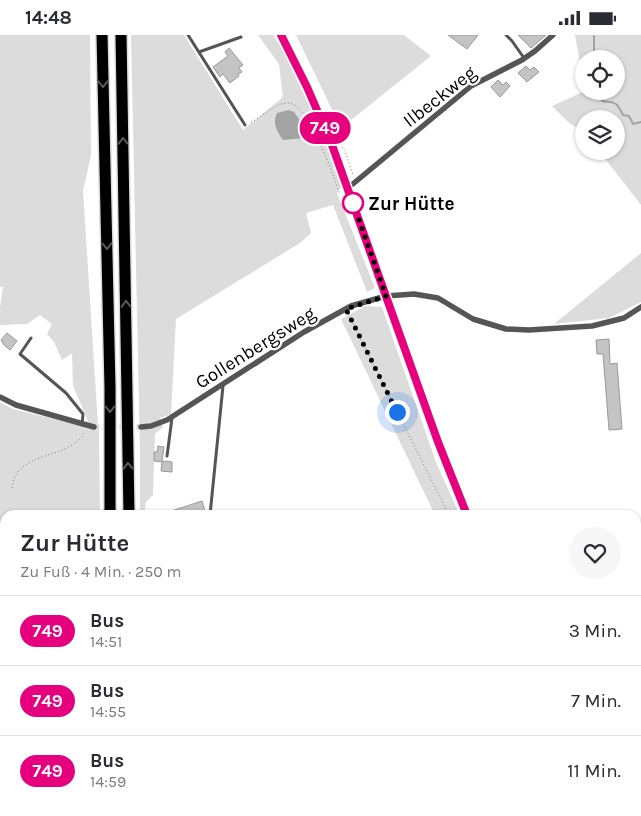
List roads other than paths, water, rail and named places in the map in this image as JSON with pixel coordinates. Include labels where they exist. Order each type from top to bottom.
[{"type":"highway","points":[[102,35],[110,388],[110,510]]},
{"type":"highway","points":[[121,35],[129,510]]},
{"type":"main road","points":[[281,35],[311,94],[348,188],[438,442],[465,510]]},
{"type":"street","name":"Ilbeckweg","points":[[348,188],[471,86],[524,58],[553,35]]},
{"type":"street","name":"Gollenbergsweg","points":[[141,427],[151,426],[172,417],[223,386],[304,331],[346,309],[386,296],[414,294],[438,298],[473,319],[506,329],[592,326],[624,318],[641,307]]},
{"type":"street","points":[[0,397],[16,405],[94,427]]},
{"type":"lane","points":[[188,35],[246,125]]},
{"type":"lane","points":[[506,35],[524,58]]},
{"type":"lane","points":[[199,53],[241,37]]},
{"type":"lane","points":[[31,338],[20,354],[66,393],[83,414],[85,426]]},
{"type":"lane","points":[[211,510],[223,386]]},
{"type":"lane","points":[[167,456],[172,417]]},
{"type":"waterway","points":[[594,35],[594,50]]},
{"type":"waterway","points":[[602,100],[616,104],[623,115],[629,116],[633,124],[641,122]]},
{"type":"tunnel","points":[[94,427],[141,427]]},
{"type":"place","name":"Zur Hütte","points":[[353,203]]}]
